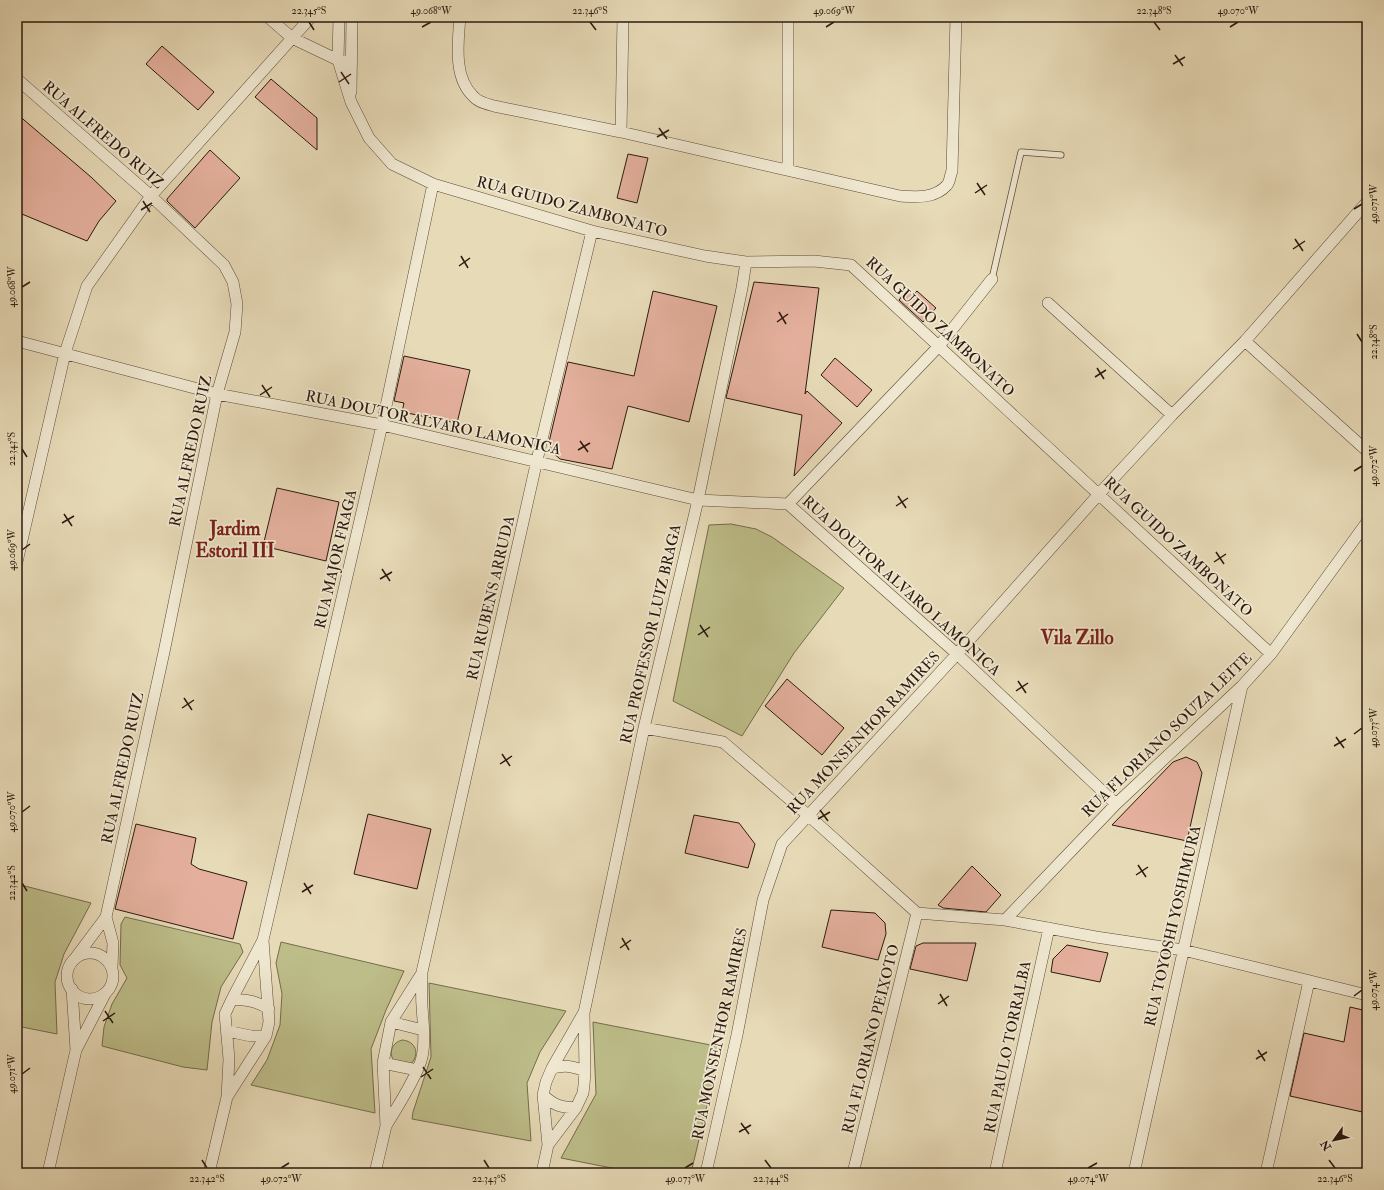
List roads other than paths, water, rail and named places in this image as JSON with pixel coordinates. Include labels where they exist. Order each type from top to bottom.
[{"type":"street","points":[[268,17],[292,38],[338,60],[352,63]]},
{"type":"street","points":[[17,562],[66,353],[87,286],[151,196],[311,17]]},
{"type":"street","name":"RUA GUIDO ZAMBONATO","points":[[340,17],[338,60],[351,102],[369,138],[392,164],[433,184],[592,231],[705,256],[746,262],[814,261],[851,266],[1099,494],[1270,654]]},
{"type":"street","name":"RUA GUIDO ZAMBONATO","points":[[351,102],[352,17]]},
{"type":"street","points":[[460,17],[458,43],[460,75],[465,87],[475,99],[494,106],[621,132],[900,196],[919,197],[934,195],[948,185],[952,171],[956,17]]},
{"type":"street","points":[[621,132],[623,17]]},
{"type":"street","points":[[788,17],[788,170]]},
{"type":"street","name":"RUA ALFREDO RUIZ","points":[[17,79],[151,196],[224,265],[233,282],[237,304],[235,332],[217,394],[165,645],[106,916],[69,967],[67,975],[68,982],[72,989],[76,1050]]},
{"type":"street","name":"RUA MAJOR FRAGA","points":[[209,1173],[226,1097],[229,1059],[225,1014],[263,940],[382,424],[433,184]]},
{"type":"street","name":"RUA MONSENHOR RAMIRES","points":[[706,1173],[763,900],[782,844],[957,654],[1099,494],[1172,415],[1245,341],[1367,202]]},
{"type":"street","name":"RUA RUBENS ARRUDA","points":[[386,1126],[417,1070],[423,1051],[422,972],[538,460],[592,231]]},
{"type":"street","name":"RUA PROFESSOR LUIZ BRAGA","points":[[548,1145],[576,1108],[583,1093],[585,1071],[584,1013],[644,728],[698,500],[742,288],[746,262]]},
{"type":"street","points":[[788,504],[939,346],[992,280]]},
{"type":"street","points":[[1048,303],[1172,415]]},
{"type":"street","name":"RUA DOUTOR ALVARO LAMONICA","points":[[17,341],[217,394],[382,424],[538,460],[698,500],[788,504],[957,654],[1116,804]]},
{"type":"street","points":[[1245,341],[1367,451]]},
{"type":"street","name":"RUA FLORIANO SOUZA LEITE","points":[[1005,920],[1116,804],[1242,686],[1270,654],[1367,522]]},
{"type":"street","name":"RUA TOYOSHI YOSHIMURA","points":[[1134,1173],[1242,686]]},
{"type":"street","points":[[644,728],[723,742],[917,912],[1005,920],[1096,937],[1183,950],[1367,995]]},
{"type":"street","name":"RUA FLORIANO PEIXOTO","points":[[853,1173],[917,912]]},
{"type":"street","name":"RUA ALFREDO RUIZ","points":[[48,1173],[76,1050],[105,994],[110,989],[113,982],[113,943],[106,916]]},
{"type":"street","name":"RUA PAULO TORRALBA","points":[[995,1173],[1049,928]]},
{"type":"street","name":"RUA MAJOR FRAGA","points":[[226,1097],[266,1036],[269,1022],[269,1009],[263,940]]},
{"type":"street","points":[[73,961],[86,953],[94,953],[102,956],[112,967]]},
{"type":"street","name":"RUA RUBENS ARRUDA","points":[[376,1173],[386,1126],[383,1063],[390,1022],[422,972]]},
{"type":"street","points":[[1266,1173],[1309,981]]},
{"type":"street","points":[[72,989],[77,995],[84,998],[98,998],[105,994]]},
{"type":"street","points":[[232,999],[248,1000],[269,1009]]},
{"type":"street","name":"RUA PROFESSOR LUIZ BRAGA","points":[[542,1173],[548,1145],[543,1095],[546,1082],[552,1068],[584,1013]]},
{"type":"street","points":[[390,1022],[423,1030]]},
{"type":"street","points":[[227,1031],[251,1036],[266,1036]]},
{"type":"street","points":[[383,1063],[417,1070]]},
{"type":"street","points":[[552,1068],[563,1065],[585,1071]]},
{"type":"street","points":[[543,1095],[557,1106],[576,1108]]},
{"type":"lane","points":[[992,280],[1020,152],[1062,155]]},
{"type":"district","name":"Jardim Estoril III","points":[[235,540]]},
{"type":"district","name":"Vila Zillo","points":[[1077,638]]}]
